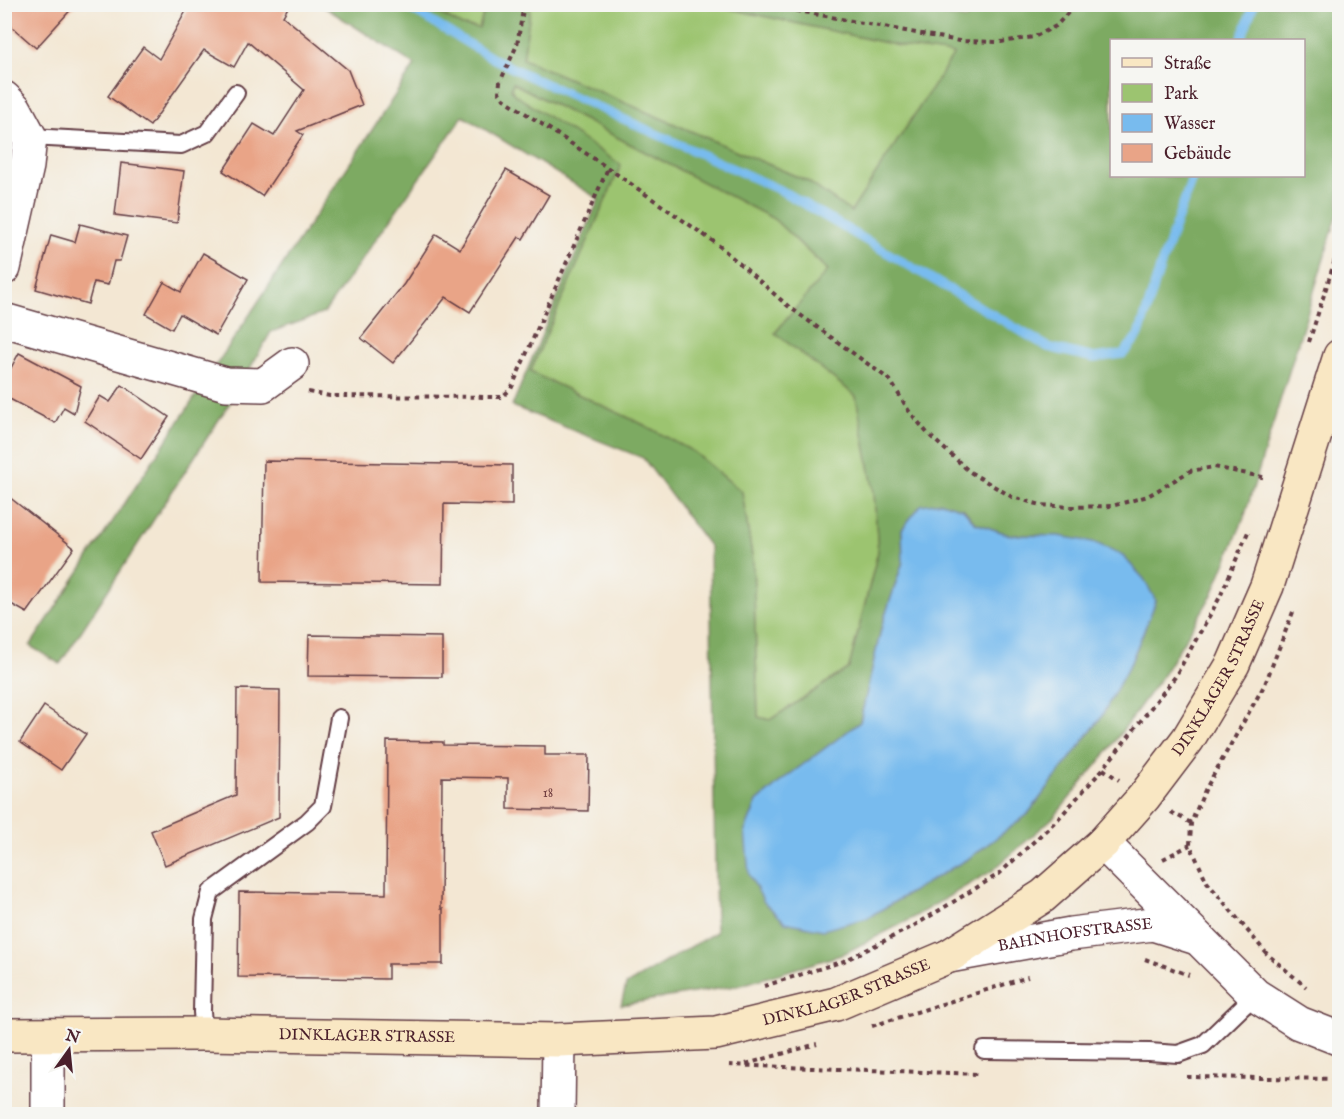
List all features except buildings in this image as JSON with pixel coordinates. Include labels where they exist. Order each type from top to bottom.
[{"type":"main road","name":"DINKLAGER STRASSE","points":[[4,1035],[204,1034],[559,1040],[716,1033],[836,1004],[949,956],[1043,896],[1103,843],[1144,797],[1188,739],[1233,664],[1267,586],[1340,356]]},
{"type":"street","points":[[4,98],[15,109],[30,137],[27,166],[4,268]]},
{"type":"street","points":[[4,320],[226,384],[263,385],[292,364]]},
{"type":"street","name":"BAHNHOFSTRASSE","points":[[1103,843],[1255,994],[1299,1023],[1340,1039]]},
{"type":"street","name":"BAHNHOFSTRASSE","points":[[949,956],[1071,934],[1154,924],[1199,939]]},
{"type":"street","points":[[48,1035],[48,1114]]},
{"type":"street","points":[[558,1114],[559,1040]]},
{"type":"lane","points":[[30,137],[182,145],[207,133],[236,93]]},
{"type":"lane","points":[[204,1034],[202,1012],[204,919],[211,892],[307,822],[323,806],[339,718]]},
{"type":"lane","points":[[984,1050],[1178,1054],[1203,1045],[1255,994]]},
{"type":"path","points":[[524,4],[518,45],[500,82],[499,92],[504,99],[717,244],[788,306],[890,380],[909,411],[928,434],[970,472],[1012,497],[1041,505],[1071,507],[1112,506],[1148,496],[1190,471],[1215,466],[1267,477],[1264,489]]},
{"type":"path","points":[[761,4],[959,41],[1001,42],[1034,38],[1056,26],[1076,4]]},
{"type":"path","points":[[263,385],[330,396],[502,397],[511,389],[608,168]]},
{"type":"path","points":[[760,987],[844,961],[912,927],[999,874],[1059,818],[1103,769],[1175,677],[1220,597],[1252,522]]},
{"type":"path","points":[[1191,824],[1190,845],[1207,882],[1267,954],[1310,989]]},
{"type":"path","points":[[1136,955],[1190,975]]},
{"type":"path","points":[[867,1028],[1037,974]]},
{"type":"path","points":[[742,1065],[826,1041]]},
{"type":"path","points":[[720,1065],[983,1075]]},
{"type":"green space","points":[[531,4],[713,5],[909,48],[955,54],[851,212],[807,181],[523,59]]},
{"type":"green space","points":[[984,4],[1339,5],[1339,210],[1244,518],[1212,595],[1165,672],[1104,756],[1055,816],[992,871],[907,921],[841,955],[741,985],[621,1005],[626,985],[716,932],[710,547],[643,458],[512,406],[599,199],[463,116],[324,313],[271,332],[231,401],[60,664],[30,646],[415,65],[321,5],[425,5],[462,26],[479,28],[486,5],[531,5],[523,59],[807,181],[851,212],[954,54],[909,48],[713,5],[885,5],[966,19]],"holes":[[[513,83],[774,219],[828,270],[775,333],[856,396],[874,492],[878,552],[849,668],[770,720],[758,717],[753,562],[742,492],[694,452],[644,425],[530,372],[621,165],[514,94],[511,89]],[[963,508],[975,523],[1010,535],[1059,536],[1156,601],[1131,662],[1100,719],[1027,815],[969,858],[867,918],[745,831],[757,802],[860,722],[882,625],[903,562],[902,529]]]},
{"type":"green space","points":[[425,5],[486,5],[479,28],[462,26]]},
{"type":"green space","points":[[513,83],[774,219],[828,271],[775,333],[856,396],[874,492],[878,552],[849,668],[770,720],[758,717],[753,562],[742,492],[694,452],[644,425],[530,372],[621,165],[514,94],[511,89]]},
{"type":"water","points":[[941,502],[963,509],[975,523],[1010,535],[1059,536],[1093,542],[1121,554],[1144,579],[1156,601],[1131,662],[1100,719],[1027,815],[969,858],[867,918],[823,930],[785,922],[764,902],[749,874],[745,831],[757,802],[860,722],[882,625],[903,562],[902,529],[921,505]]},
{"type":"waterway","points":[[402,4],[494,59],[782,191],[1048,347],[1094,358],[1123,354],[1139,335],[1193,177]]},
{"type":"waterway","points":[[1241,39],[1254,4]]}]
